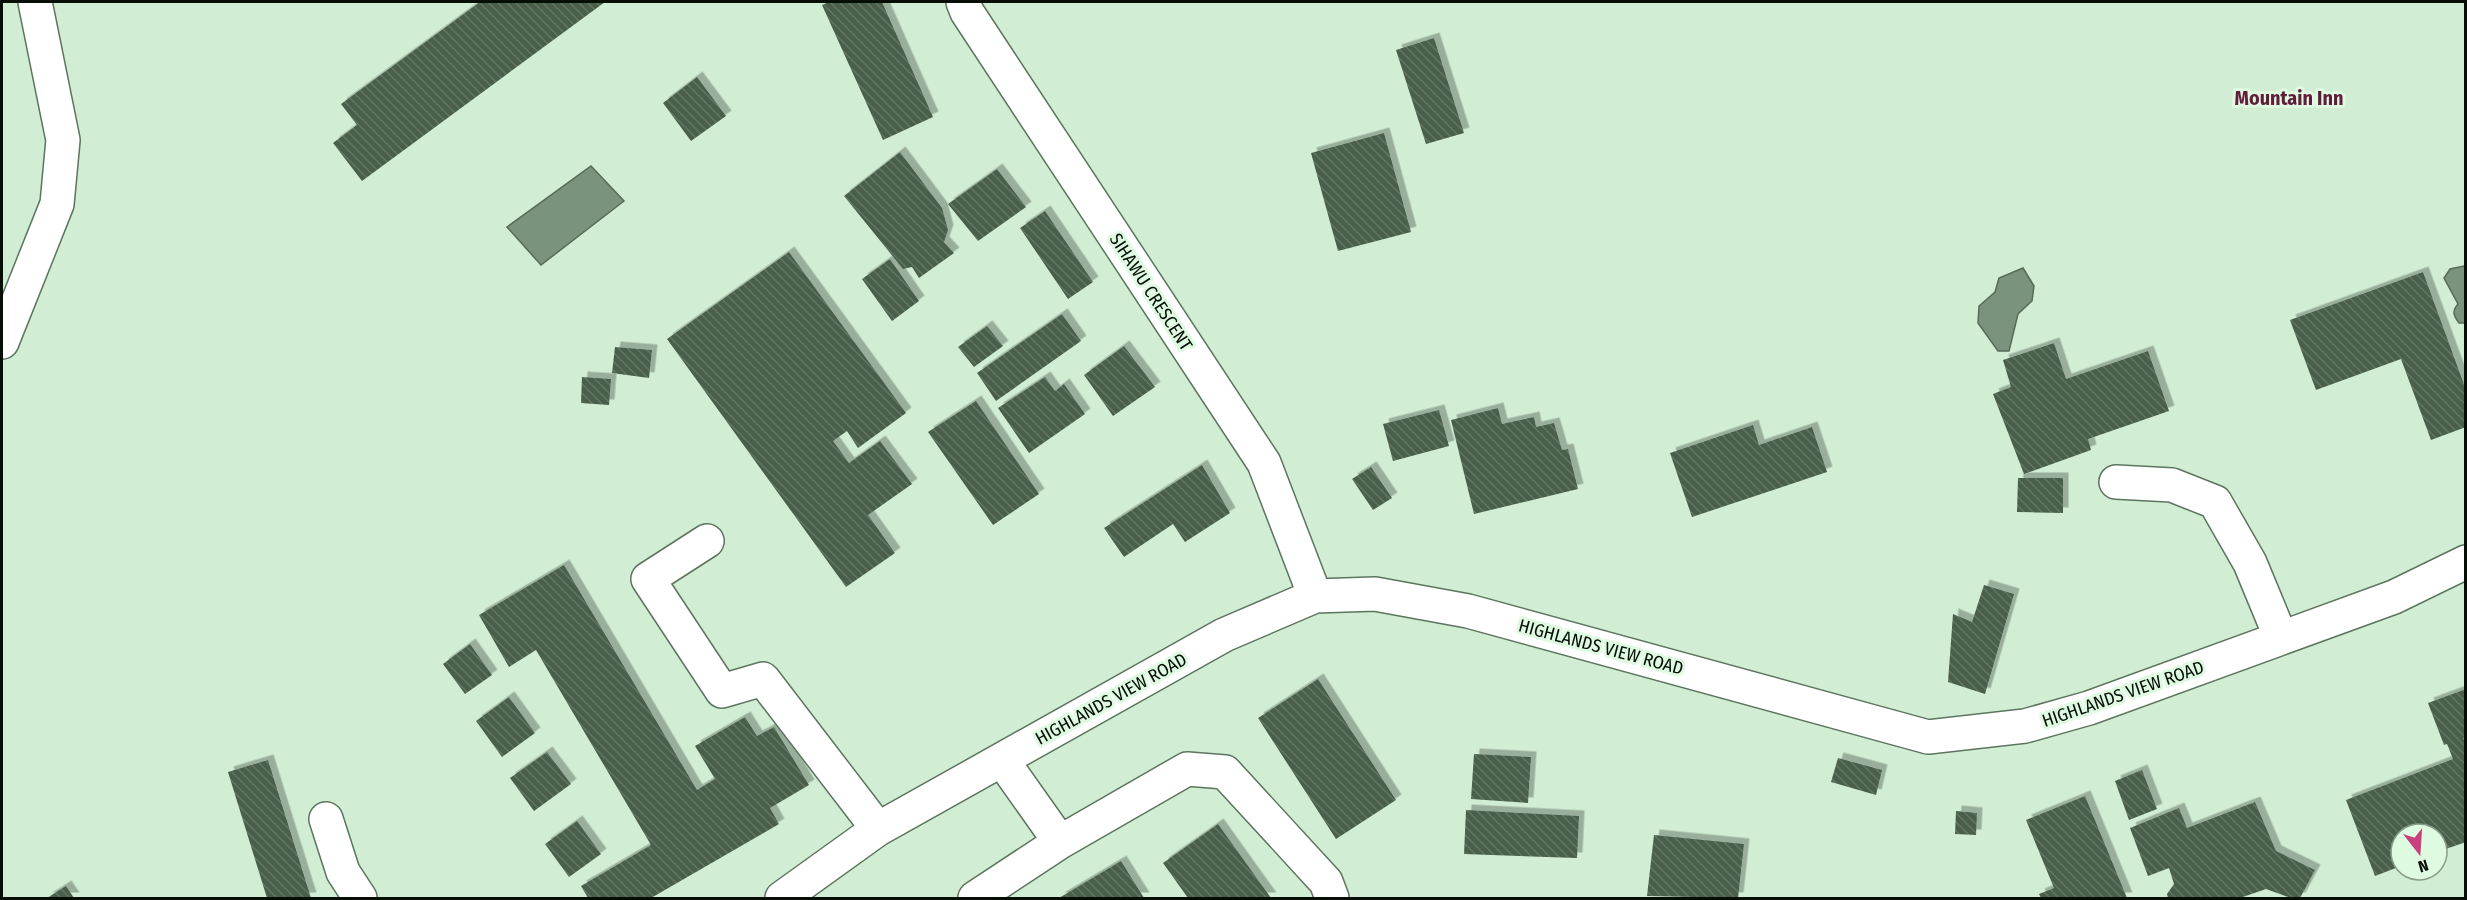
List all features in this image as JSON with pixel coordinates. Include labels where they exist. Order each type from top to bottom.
[{"type":"street","points":[[2,342],[57,204],[63,140],[35,2]]},
{"type":"street","name":"SIHAWU CRESCENT","points":[[963,2],[967,12],[1264,463],[1315,596]]},
{"type":"street","points":[[2116,482],[2172,485],[2215,502],[2250,563],[2281,638]]},
{"type":"street","points":[[706,541],[648,579],[722,691],[763,679],[878,830]]},
{"type":"street","name":"HIGHLANDS VIEW ROAD","points":[[782,898],[878,830],[1224,634],[1315,596],[1375,594],[1468,611],[1929,737],[2036,723],[2089,708],[2394,597],[2466,562]]},
{"type":"street","points":[[1002,760],[1060,842]]},
{"type":"street","points":[[975,898],[1060,842],[1187,769],[1225,772],[1326,882],[1332,898]]},
{"type":"street","points":[[326,819],[343,872],[360,898]]},
{"type":"shaded area","points":[[591,166],[624,201],[541,265],[507,227]]},
{"type":"shaded area","points":[[2466,267],[2465,323],[2459,323],[2454,313],[2458,304],[2444,278],[2450,269]]},
{"type":"shaded area","points":[[2023,268],[2034,286],[2032,301],[2018,314],[2009,351],[1998,351],[1978,323],[1979,306],[1995,292],[1999,278]]},
{"type":"building","points":[[480,2],[605,2],[362,181],[333,143],[357,125],[341,104]]},
{"type":"building","points":[[829,2],[882,2],[933,117],[883,140],[822,5]]},
{"type":"building","points":[[1434,38],[1464,133],[1426,144],[1396,50]]},
{"type":"building","points":[[697,77],[726,116],[691,141],[663,103]]},
{"type":"building","points":[[1384,133],[1411,232],[1338,251],[1311,153]]},
{"type":"building","points":[[900,152],[942,208],[948,230],[944,242],[954,253],[919,278],[912,267],[903,269],[844,196]]},
{"type":"building","points":[[997,169],[1026,207],[978,241],[948,204]]},
{"type":"building","points":[[1045,211],[1093,282],[1068,299],[1020,228]]},
{"type":"building","points":[[789,252],[906,413],[858,448],[847,431],[833,441],[849,463],[880,441],[912,484],[868,515],[895,553],[846,587],[667,339]]},
{"type":"building","points":[[890,259],[919,301],[892,321],[862,279]]},
{"type":"building","points":[[2423,272],[2466,390],[2466,427],[2431,440],[2401,359],[2316,390],[2290,320]]},
{"type":"building","points":[[1062,314],[1081,341],[996,401],[977,373]]},
{"type":"building","points":[[987,326],[1003,346],[974,367],[958,347]]},
{"type":"building","points":[[2054,343],[2066,379],[2148,351],[2169,411],[2088,439],[2091,450],[2024,474],[1993,394],[2011,387],[2003,360]]},
{"type":"building","points":[[1124,346],[1155,387],[1113,416],[1084,375]]},
{"type":"building","points":[[615,347],[652,350],[649,378],[612,373]]},
{"type":"building","points":[[582,377],[611,379],[609,405],[581,403]]},
{"type":"building","points":[[1045,377],[1055,391],[1064,384],[1085,414],[1029,453],[998,408]]},
{"type":"building","points":[[976,401],[1039,494],[993,525],[928,432]]},
{"type":"building","points":[[1498,408],[1502,424],[1534,417],[1536,427],[1554,423],[1562,450],[1568,449],[1578,489],[1474,514],[1451,420]]},
{"type":"building","points":[[1439,410],[1449,446],[1393,461],[1383,424]]},
{"type":"building","points":[[1753,425],[1759,445],[1812,427],[1827,472],[1692,517],[1670,453]]},
{"type":"building","points":[[1202,465],[1230,513],[1185,542],[1173,524],[1124,557],[1104,528]]},
{"type":"building","points":[[1371,467],[1392,498],[1373,510],[1352,479]]},
{"type":"building","points":[[2018,478],[2063,478],[2063,513],[2017,512]]},
{"type":"building","points":[[564,565],[697,790],[715,779],[695,746],[745,717],[757,736],[774,727],[809,785],[770,808],[779,824],[651,898],[588,898],[581,886],[651,845],[536,650],[509,667],[479,615]]},
{"type":"building","points":[[1984,585],[2014,594],[1985,694],[1948,682],[1953,614],[1972,622]]},
{"type":"building","points":[[470,644],[492,675],[465,694],[443,664]]},
{"type":"building","points":[[1318,679],[1396,800],[1336,839],[1258,718]]},
{"type":"building","points":[[2466,689],[2466,737],[2463,738],[2466,744],[2466,842],[2449,848],[2449,822],[2389,822],[2389,871],[2375,876],[2346,800],[2453,759],[2447,744],[2444,745],[2428,703]]},
{"type":"building","points":[[509,697],[535,733],[502,757],[476,721]]},
{"type":"building","points":[[547,752],[571,784],[534,811],[510,778]]},
{"type":"building","points":[[1474,754],[1531,757],[1528,803],[1471,799]]},
{"type":"building","points":[[1838,758],[1882,770],[1876,795],[1831,782]]},
{"type":"building","points":[[268,760],[311,898],[267,898],[228,772]]},
{"type":"building","points":[[2142,770],[2157,809],[2129,820],[2115,781]]},
{"type":"building","points":[[2085,796],[2127,898],[2041,898],[2039,894],[2054,888],[2026,820]]},
{"type":"building","points":[[2255,802],[2276,851],[2315,870],[2300,898],[2291,898],[2266,889],[2240,898],[2168,898],[2167,894],[2174,884],[2169,868],[2148,876],[2130,828],[2179,808],[2187,828]]},
{"type":"building","points":[[1466,810],[1579,816],[1577,858],[1464,854]]},
{"type":"building","points":[[1956,811],[1977,813],[1976,835],[1955,834]]},
{"type":"building","points":[[577,821],[601,854],[569,877],[545,844]]},
{"type":"building","points":[[1218,824],[1271,898],[1188,898],[1163,863]]},
{"type":"building","points":[[1654,835],[1744,844],[1738,898],[1647,896]]},
{"type":"building","points":[[1121,861],[1144,898],[1059,898]]},
{"type":"building","points":[[66,886],[74,898],[47,898]]},
{"type":"district","name":"Mountain Inn","points":[[2289,98]]}]
